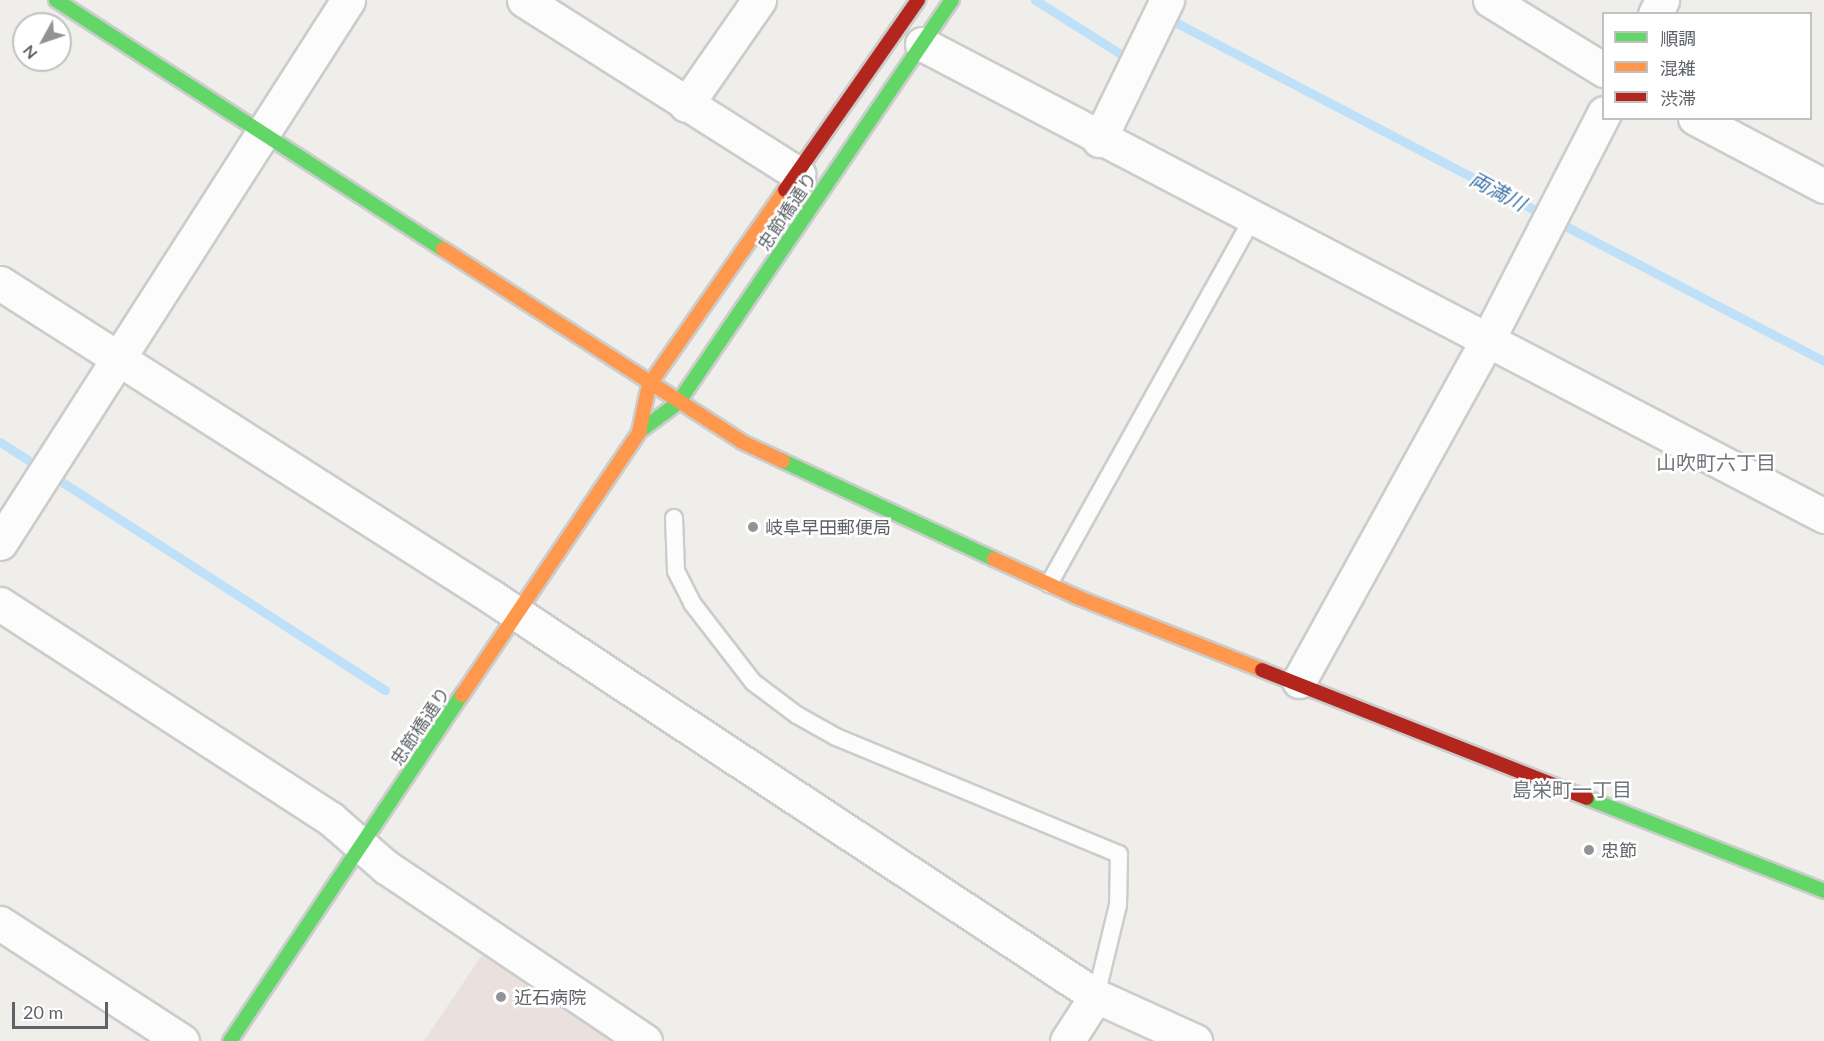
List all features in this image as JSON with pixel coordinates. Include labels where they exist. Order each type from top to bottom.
[{"type":"street","points":[[56,0],[649,385],[742,442],[1049,584],[1299,681],[1459,750],[1824,891]]},
{"type":"street","points":[[0,543],[261,131],[348,0]]},
{"type":"street","points":[[524,0],[798,174]]},
{"type":"street","points":[[686,105],[759,0]]},
{"type":"street","name":"忠節橋通り","points":[[639,432],[649,385],[918,0]]},
{"type":"street","name":"忠節橋通り","points":[[230,1041],[639,432],[678,403],[952,0]]},
{"type":"street","points":[[1099,140],[1167,0]]},
{"type":"street","points":[[1490,0],[1602,69]]},
{"type":"street","points":[[922,44],[1099,140],[1488,339],[1824,516]]},
{"type":"street","points":[[1299,681],[1488,339],[1602,117]]},
{"type":"street","points":[[1699,120],[1824,186]]},
{"type":"street","points":[[0,283],[517,614],[1096,996],[1195,1041]]},
{"type":"street","points":[[0,604],[331,819],[386,867],[645,1041]]},
{"type":"street","points":[[0,923],[182,1041]]},
{"type":"street","points":[[1067,1041],[1096,996]]},
{"type":"lane","points":[[1049,584],[1252,219]]},
{"type":"lane","points":[[674,518],[676,571],[692,603],[753,682],[779,702],[836,737],[1119,855],[1118,905],[1096,996]]},
{"type":"shaded area","name":"近石病院","points":[[484,952],[614,1041],[424,1041]]},
{"type":"waterway","name":"両満川","points":[[1035,0],[1124,56]]},
{"type":"waterway","name":"両満川","points":[[1173,21],[1824,361]]},
{"type":"waterway","points":[[0,442],[385,690]]},
{"type":"traffic: fast","points":[[56,0],[443,249]]},
{"type":"traffic: fast","points":[[640,431],[678,403],[952,0]]},
{"type":"traffic: fast","points":[[783,461],[994,559]]},
{"type":"traffic: fast","points":[[230,1041],[462,695]]},
{"type":"traffic: fast","points":[[1587,798],[1824,891]]},
{"type":"traffic: slow","points":[[639,432],[649,385],[785,190]]},
{"type":"traffic: slow","points":[[443,249],[742,442],[783,461]]},
{"type":"traffic: slow","points":[[462,695],[640,431]]},
{"type":"traffic: slow","points":[[994,559],[1077,597],[1262,670]]},
{"type":"traffic: jam","points":[[785,190],[918,0]]},
{"type":"traffic: jam","points":[[1262,670],[1587,798]]},
{"type":"place","name":"岐阜早田郵便局","points":[[753,527]]},
{"type":"place","name":"忠節","points":[[1589,850]]},
{"type":"place","name":"近石病院","points":[[501,997]]},
{"type":"district","name":"山吹町六丁目","points":[[1716,462]]},
{"type":"district","name":"島栄町一丁目","points":[[1572,789]]}]
